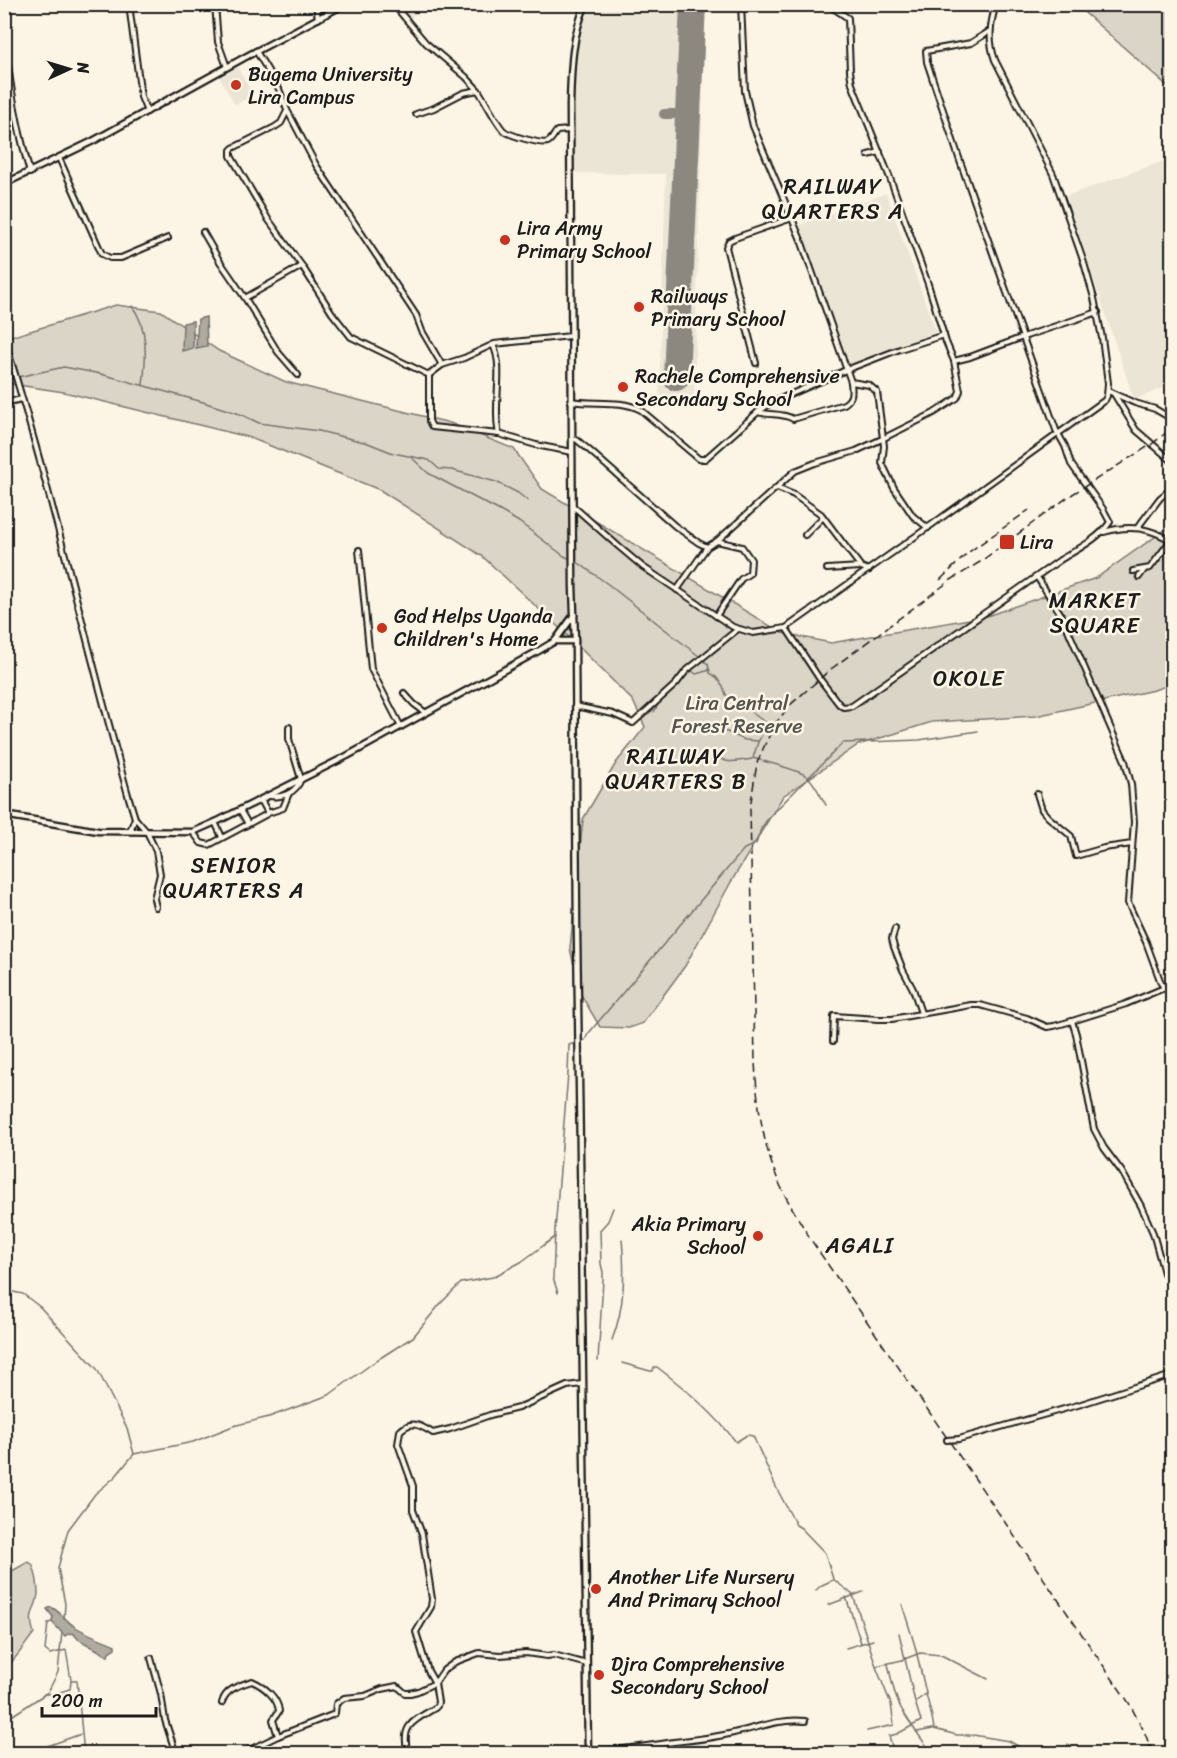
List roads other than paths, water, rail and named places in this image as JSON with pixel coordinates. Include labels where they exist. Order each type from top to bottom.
[{"type":"main road","points":[[4,184],[30,173],[147,112],[345,4]]},
{"type":"main road","points":[[586,4],[577,28],[571,60],[570,130],[574,706],[588,1751]]},
{"type":"main road","points":[[4,815],[98,831],[193,832],[269,796],[401,727],[555,641],[574,615]]},
{"type":"main road","points":[[555,641],[575,641]]},
{"type":"street","points":[[129,4],[141,97],[147,112]]},
{"type":"street","points":[[215,4],[218,42],[227,68]]},
{"type":"street","points":[[316,4],[318,19]]},
{"type":"street","points":[[393,4],[426,43],[478,90],[504,132],[544,143],[550,140],[557,131],[570,130]]},
{"type":"street","points":[[741,4],[745,91],[759,144],[805,250],[851,382],[852,395],[851,399],[844,404],[793,419],[785,415],[758,412]]},
{"type":"street","points":[[677,590],[707,547],[717,541],[800,468],[856,451],[882,439],[934,413],[957,398],[960,392],[954,361],[928,284],[851,79],[848,18],[826,4]]},
{"type":"street","points":[[572,505],[618,546],[677,590],[738,629],[753,633],[786,628],[1102,403],[1108,391],[1098,312],[1084,262],[1057,184],[998,67],[991,46],[990,30],[996,4]]},
{"type":"street","points":[[786,628],[839,704],[843,707],[852,706],[1100,533],[1110,522],[1071,464],[1065,446],[1058,435],[961,164],[926,58],[926,51],[971,44],[990,30]]},
{"type":"street","points":[[4,33],[21,144],[30,173]]},
{"type":"street","points":[[256,51],[279,89],[287,110],[316,165],[416,315],[425,338],[442,365]]},
{"type":"street","points":[[416,114],[434,108],[463,93],[478,90]]},
{"type":"street","points":[[287,110],[281,123],[233,148],[231,156],[268,219],[351,337],[429,375]]},
{"type":"street","points":[[868,155],[880,152]]},
{"type":"street","points":[[59,158],[102,254],[110,258],[121,258],[168,238]]},
{"type":"street","points":[[756,363],[726,247],[729,241],[735,238],[792,218]]},
{"type":"street","points":[[203,232],[214,253],[278,352],[298,375]]},
{"type":"street","points":[[245,298],[302,266]]},
{"type":"street","points":[[954,361],[1098,312]]},
{"type":"street","points":[[571,401],[636,407],[699,459],[702,459],[771,403],[846,370],[944,335]]},
{"type":"street","points":[[429,375],[442,365],[498,343],[571,336]]},
{"type":"street","points":[[4,338],[52,502],[135,818],[147,832],[156,851],[160,866],[154,899],[156,908]]},
{"type":"street","points":[[493,345],[497,356],[499,434]]},
{"type":"street","points":[[429,375],[429,421],[432,428],[499,434],[536,445],[572,452]]},
{"type":"street","points":[[851,382],[868,385],[877,392],[884,446],[882,463],[894,488],[916,520],[928,528]]},
{"type":"street","points":[[1108,391],[1155,409],[1173,419]]},
{"type":"street","points":[[1114,394],[1136,430],[1173,461]]},
{"type":"street","points":[[4,403],[22,399]]},
{"type":"street","points":[[572,438],[589,450],[675,526],[707,547]]},
{"type":"street","points":[[777,488],[794,495],[823,517],[861,567]]},
{"type":"street","points":[[1138,528],[1160,498],[1173,488]]},
{"type":"street","points":[[805,535],[823,517]]},
{"type":"street","points":[[1100,533],[1108,530],[1138,528],[1157,532],[1172,541],[1152,566],[1139,577]]},
{"type":"street","points":[[716,616],[741,579],[750,573],[751,560],[742,547],[717,541]]},
{"type":"street","points":[[359,550],[371,669],[401,727]]},
{"type":"street","points":[[827,568],[861,567],[869,570]]},
{"type":"street","points":[[1133,571],[1145,570]]},
{"type":"street","points":[[1037,577],[1062,616],[1125,761],[1133,797],[1128,903],[1164,988],[1173,993]]},
{"type":"street","points":[[574,706],[613,714],[633,723],[676,684],[686,671],[738,629]]},
{"type":"street","points":[[404,693],[427,713]]},
{"type":"street","points":[[269,796],[277,797],[289,793],[298,787],[301,779],[289,739],[289,727]]},
{"type":"street","points":[[193,832],[204,845],[209,845],[268,813],[283,808],[289,793]]},
{"type":"street","points":[[1037,794],[1042,810],[1071,836],[1076,856],[1104,848],[1132,844]]},
{"type":"street","points":[[261,800],[268,813]]},
{"type":"street","points":[[240,810],[248,824]]},
{"type":"street","points":[[130,831],[135,818]]},
{"type":"street","points":[[215,822],[222,837]]},
{"type":"street","points":[[895,929],[892,939],[894,947],[921,1013]]},
{"type":"street","points":[[833,1041],[834,1016],[892,1019],[957,1006],[975,1005],[1027,1018],[1047,1027],[1126,1004],[1164,988]]},
{"type":"street","points":[[1072,1021],[1094,1129],[1104,1148],[1122,1172],[1143,1212],[1153,1233],[1164,1272],[1173,1287]]},
{"type":"street","points":[[947,1440],[1041,1416],[1173,1375]]},
{"type":"street","points":[[408,1754],[405,1732],[408,1725],[437,1706],[435,1683],[428,1671],[417,1635],[419,1625],[432,1604],[422,1534],[413,1510],[413,1486],[398,1444],[400,1431],[406,1426],[415,1424],[433,1433],[442,1431],[518,1407],[567,1386],[582,1384]]},
{"type":"street","points":[[241,1754],[278,1736],[332,1715],[335,1713],[336,1704],[344,1698],[364,1696],[392,1686],[398,1686],[402,1691],[410,1693],[435,1683],[444,1670],[451,1665],[479,1653],[554,1655],[587,1664]]},
{"type":"street","points":[[151,1658],[161,1694],[164,1716],[176,1754]]},
{"type":"street","points":[[222,1703],[228,1692],[254,1682],[265,1689],[279,1705],[279,1711],[273,1720],[278,1736]]},
{"type":"street","points":[[588,1751],[645,1748],[731,1734],[781,1721],[805,1721]]},
{"type":"waterway","points":[[132,306],[144,334],[143,385]]},
{"type":"waterway","points":[[4,380],[64,367],[101,374],[203,402],[259,423],[319,431],[368,443],[393,453],[429,460],[439,469],[452,470],[496,482],[528,501]]},
{"type":"waterway","points":[[411,457],[428,473],[519,522],[571,559]]},
{"type":"waterway","points":[[576,561],[700,657]]},
{"type":"waterway","points":[[703,660],[708,664],[710,673],[723,686],[726,695],[768,724],[758,742],[753,758],[804,774],[813,783],[826,805]]},
{"type":"waterway","points":[[681,680],[692,671],[696,674],[710,670]]},
{"type":"waterway","points":[[654,712],[666,696]]},
{"type":"waterway","points":[[706,726],[708,732],[712,734],[721,731],[745,740],[758,741]]},
{"type":"waterway","points":[[558,1293],[553,1278],[555,1230],[569,1045],[585,1040],[744,849],[756,844],[761,829],[769,817],[843,743],[919,740],[978,731]]},
{"type":"waterway","points":[[649,763],[656,759],[687,763],[701,760],[707,754],[729,762],[752,759]]},
{"type":"waterway","points":[[598,1361],[603,1280],[600,1230],[608,1221],[613,1208]]},
{"type":"waterway","points":[[64,1619],[65,1604],[58,1568],[68,1530],[95,1494],[115,1477],[134,1454],[193,1442],[233,1426],[269,1417],[329,1395],[413,1337],[461,1283],[493,1277],[521,1262],[555,1237]]},
{"type":"waterway","points":[[612,1340],[623,1290],[622,1239]]},
{"type":"waterway","points":[[4,1290],[23,1294],[40,1307],[97,1369],[127,1428],[134,1454]]},
{"type":"waterway","points":[[622,1363],[650,1371],[657,1367],[699,1402],[736,1442],[747,1435],[753,1436],[796,1525],[825,1553],[833,1579],[853,1595],[876,1666],[920,1653],[941,1655],[988,1679]]},
{"type":"waterway","points":[[816,1590],[833,1580]]},
{"type":"waterway","points":[[828,1605],[863,1592]]},
{"type":"waterway","points":[[846,1597],[861,1643]]},
{"type":"waterway","points":[[902,1604],[926,1693]]},
{"type":"waterway","points":[[52,1622],[48,1623],[45,1650],[50,1654],[66,1650],[71,1680],[77,1680],[84,1754]]},
{"type":"waterway","points":[[4,1721],[48,1692],[58,1672],[62,1632]]},
{"type":"waterway","points":[[890,1754],[892,1746],[889,1736],[921,1721],[899,1633]]},
{"type":"waterway","points":[[846,1648],[873,1640]]},
{"type":"waterway","points":[[888,1664],[893,1688],[901,1709],[932,1754]]},
{"type":"waterway","points":[[867,1731],[894,1725],[891,1704],[876,1667]]},
{"type":"waterway","points":[[44,1694],[70,1689],[71,1681]]},
{"type":"waterway","points":[[915,1702],[926,1694],[934,1729],[957,1735],[973,1735],[1009,1741],[1032,1754]]},
{"type":"waterway","points":[[917,1732],[933,1729]]},
{"type":"waterway","points":[[25,1754],[81,1734]]},
{"type":"waterway","points":[[1064,1754],[1068,1744]]},
{"type":"railway","points":[[1153,1754],[1129,1703],[809,1237],[772,1166],[759,1107],[755,1062],[750,808],[757,763],[776,723],[790,705],[831,669],[951,580],[980,562],[1068,497],[1152,444],[1172,428]]},
{"type":"railway","points":[[940,580],[969,552],[1029,510]]},
{"type":"place","name":"Bugema University Lira Campus","points":[[236,85]]},
{"type":"place","name":"Lira Army Primary School","points":[[505,240]]},
{"type":"place","name":"Railways Primary School","points":[[639,307]]},
{"type":"place","name":"Rachele Comprehensive Secondary School","points":[[623,387]]},
{"type":"place","name":"Lira","points":[[1007,542]]},
{"type":"place","name":"God Helps Uganda Children's Home","points":[[382,628]]},
{"type":"place","name":"Akia Primary School","points":[[758,1236]]},
{"type":"place","name":"Another Life Nursery And Primary School","points":[[596,1589]]},
{"type":"place","name":"Djra Comprehensive Secondary School","points":[[599,1675]]},
{"type":"district","name":"RAILWAY QUARTERS A","points":[[833,198]]},
{"type":"district","name":"MARKET SQUARE","points":[[1095,612]]},
{"type":"district","name":"OKOLE","points":[[969,678]]},
{"type":"district","name":"RAILWAY QUARTERS B","points":[[676,768]]},
{"type":"district","name":"SENIOR QUARTERS A","points":[[234,878]]},
{"type":"district","name":"AGALI","points":[[860,1245]]},
{"type":"park label","name":"Lira Central Forest Reserve","points":[[737,714]]}]
